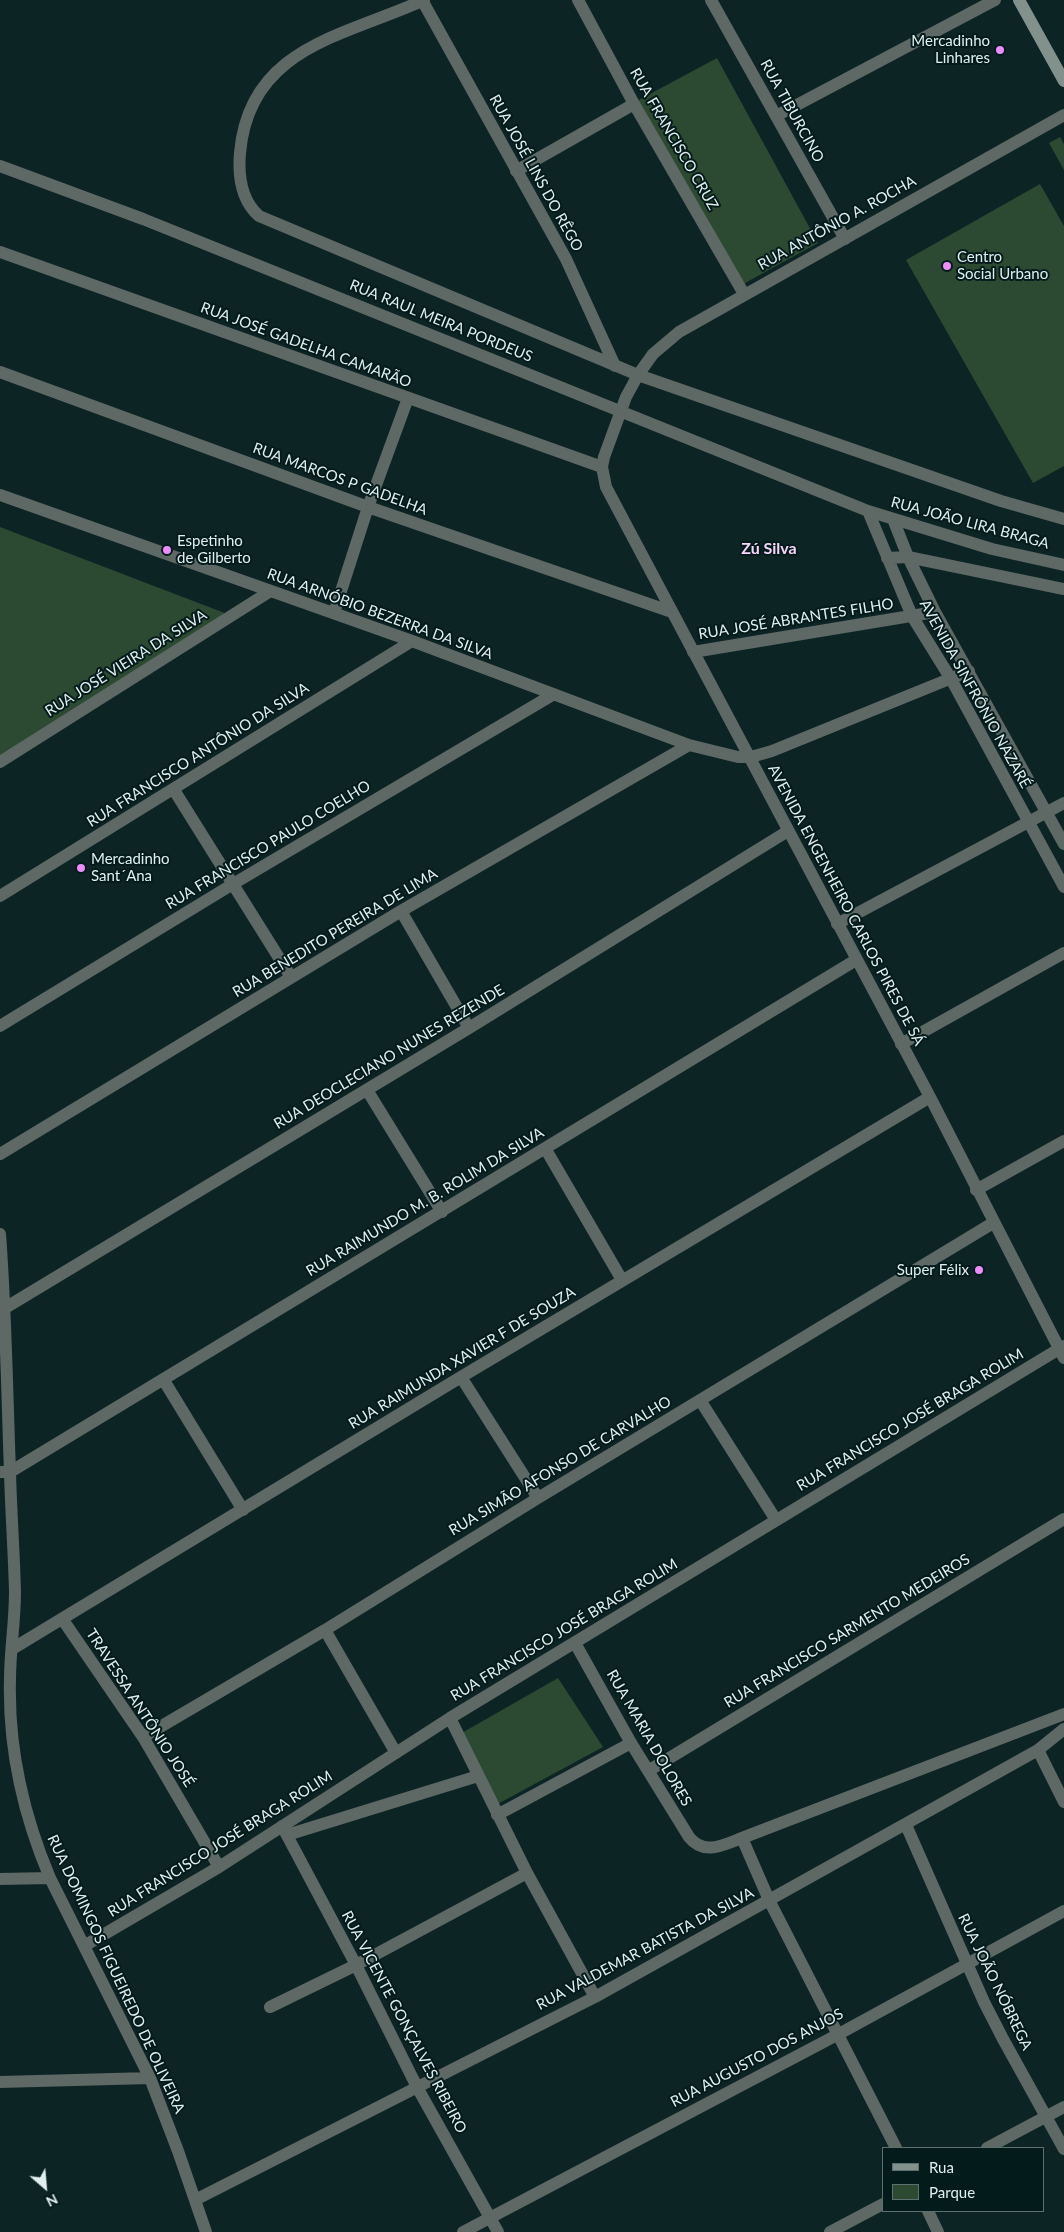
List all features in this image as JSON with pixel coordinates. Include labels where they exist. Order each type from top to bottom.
[{"type":"main road","points":[[1019,0],[1064,80]]},
{"type":"street","points":[[422,0],[329,38],[303,51],[282,67],[263,87],[249,110],[242,137],[239,166],[242,188],[251,209],[272,222],[638,375],[1001,501],[1064,519]]},
{"type":"street","name":"RUA JOSÉ LINS DO RÊGO","points":[[422,0],[566,259],[615,366]]},
{"type":"street","name":"RUA FRANCISCO CRUZ","points":[[578,0],[634,104],[744,294]]},
{"type":"street","name":"RUA TIBURCINO","points":[[712,0],[845,239]]},
{"type":"street","points":[[776,116],[995,0]]},
{"type":"street","points":[[516,171],[634,104]]},
{"type":"street","name":"RUA ANTÔNIO A. ROCHA","points":[[602,467],[607,447],[638,375],[653,354],[679,332],[1064,115]]},
{"type":"street","name":"RUA RAUL MEIRA PORDEUS","points":[[0,166],[142,219],[868,511]]},
{"type":"street","name":"RUA JOSÉ GADELHA CAMARÃO","points":[[0,252],[602,467]]},
{"type":"street","name":"RUA MARCOS P GADELHA","points":[[0,372],[368,507],[672,612]]},
{"type":"street","points":[[334,613],[368,507],[408,398]]},
{"type":"street","name":"AVENIDA ENGENHEIRO CARLOS PIRES DE SÁ","points":[[602,467],[606,487],[751,757],[837,924],[930,1097],[993,1223],[1062,1351]]},
{"type":"street","name":"RUA ARNÓBIO BEZERRA DA SILVA","points":[[0,495],[269,592],[412,641],[689,744],[738,757],[751,757]]},
{"type":"street","name":"RUA JOÃO LIRA BRAGA","points":[[868,511],[992,549],[1064,565]]},
{"type":"street","name":"AVENIDA SINFRÔNIO NAZARÉ","points":[[868,511],[912,616],[951,679],[1064,887]]},
{"type":"street","name":"AVENIDA SINFRÔNIO NAZARÉ","points":[[893,519],[908,557],[935,612],[1064,844]]},
{"type":"street","points":[[887,558],[908,557],[1064,589]]},
{"type":"street","name":"RUA JOSÉ VIEIRA DA SILVA","points":[[0,762],[269,592]]},
{"type":"street","name":"RUA JOSÉ ABRANTES FILHO","points":[[693,652],[935,612]]},
{"type":"street","name":"RUA FRANCISCO ANTÔNIO DA SILVA","points":[[0,896],[412,641]]},
{"type":"street","points":[[751,757],[772,752],[969,671]]},
{"type":"street","name":"RUA FRANCISCO PAULO COELHO","points":[[0,1026],[233,884],[554,694]]},
{"type":"street","name":"RUA BENEDITO PEREIRA DE LIMA","points":[[0,1154],[291,977],[689,744]]},
{"type":"street","points":[[174,790],[291,977]]},
{"type":"street","points":[[837,924],[1064,803]]},
{"type":"street","name":"RUA DEOCLECIANO NUNES REZENDE","points":[[3,1308],[469,1028],[788,830]]},
{"type":"street","points":[[401,912],[469,1028]]},
{"type":"street","points":[[901,1044],[1064,953]]},
{"type":"street","name":"RUA RAIMUNDO M. B. ROLIM DA SILVA","points":[[5,1472],[442,1212],[856,960]]},
{"type":"street","points":[[366,1090],[442,1212]]},
{"type":"street","name":"RUA RAIMUNDA XAVIER F DE SOUZA","points":[[12,1649],[63,1620],[622,1280],[930,1097]]},
{"type":"street","points":[[976,1190],[1064,1141]]},
{"type":"street","points":[[545,1148],[622,1280]]},
{"type":"street","name":"RUA SIMÃO AFONSO DE CARVALHO","points":[[143,1737],[325,1630],[538,1498],[993,1223]]},
{"type":"street","name":"RUA DOMINGOS FIGUEIREDO DE OLIVEIRA","points":[[0,1234],[5,1472],[15,1594],[12,1649],[5,1679],[13,1743],[26,1815],[50,1878],[150,2078],[206,2232]]},
{"type":"street","name":"RUA FRANCISCO JOSÉ BRAGA ROLIM","points":[[84,1946],[285,1830],[450,1718],[776,1520],[1062,1351]]},
{"type":"street","points":[[461,1377],[538,1498]]},
{"type":"street","points":[[163,1379],[242,1510]]},
{"type":"street","points":[[700,1400],[776,1520]]},
{"type":"street","name":"RUA FRANCISCO SARMENTO MEDEIROS","points":[[648,1771],[1064,1519]]},
{"type":"street","name":"TRAVESSA ANTÔNIO JOSÉ","points":[[63,1620],[143,1737],[219,1867]]},
{"type":"street","points":[[325,1630],[396,1753]]},
{"type":"street","name":"RUA MARIA DOLORES","points":[[575,1642],[631,1743],[689,1837],[698,1847],[712,1848],[742,1838]]},
{"type":"street","points":[[742,1838],[1064,1714]]},
{"type":"street","points":[[450,1718],[497,1815],[594,1997]]},
{"type":"street","points":[[895,2147],[769,1900],[1038,1750],[1064,1730]]},
{"type":"street","points":[[497,1815],[631,1743]]},
{"type":"street","points":[[1038,1750],[1064,1802]]},
{"type":"street","points":[[285,1830],[478,1776]]},
{"type":"street","name":"RUA JOÃO NÓBREGA","points":[[906,1825],[967,1964],[1003,2039],[1064,2150]]},
{"type":"street","name":"RUA VICENTE GONÇALVES RIBEIRO","points":[[285,1830],[356,1965],[416,2087],[498,2232]]},
{"type":"street","name":"RUA VALDEMAR BATISTA DA SILVA","points":[[195,2200],[594,1997],[769,1900],[742,1838]]},
{"type":"street","points":[[270,2007],[356,1965],[527,1873]]},
{"type":"street","points":[[0,1879],[50,1878]]},
{"type":"street","name":"RUA AUGUSTO DOS ANJOS","points":[[463,2232],[837,2035],[1064,1911]]},
{"type":"street","points":[[0,2082],[150,2078]]},
{"type":"street","points":[[989,2147],[1064,2107]]},
{"type":"street","points":[[830,2232],[882,2205]]},
{"type":"street","points":[[928,2212],[938,2232]]},
{"type":"green space","points":[[717,58],[818,243],[736,288],[635,102]]},
{"type":"green space","points":[[1060,137],[1064,144],[1064,170],[1049,143]]},
{"type":"green space","points":[[1040,184],[1064,226],[1064,466],[1033,483],[906,260]]},
{"type":"green space","points":[[0,527],[235,617],[0,762]]},
{"type":"green space","points":[[558,1678],[603,1747],[494,1806],[460,1734]]},
{"type":"place","name":"Mercadinho Linhares","points":[[1000,50]]},
{"type":"place","name":"Centro Social Urbano","points":[[947,266]]},
{"type":"place","name":"Espetinho de Gilberto","points":[[167,550]]},
{"type":"place","name":"Mercadinho Sant´Ana","points":[[81,868]]},
{"type":"place","name":"Super Félix","points":[[979,1270]]},
{"type":"district","name":"Zú Silva","points":[[769,549]]}]
